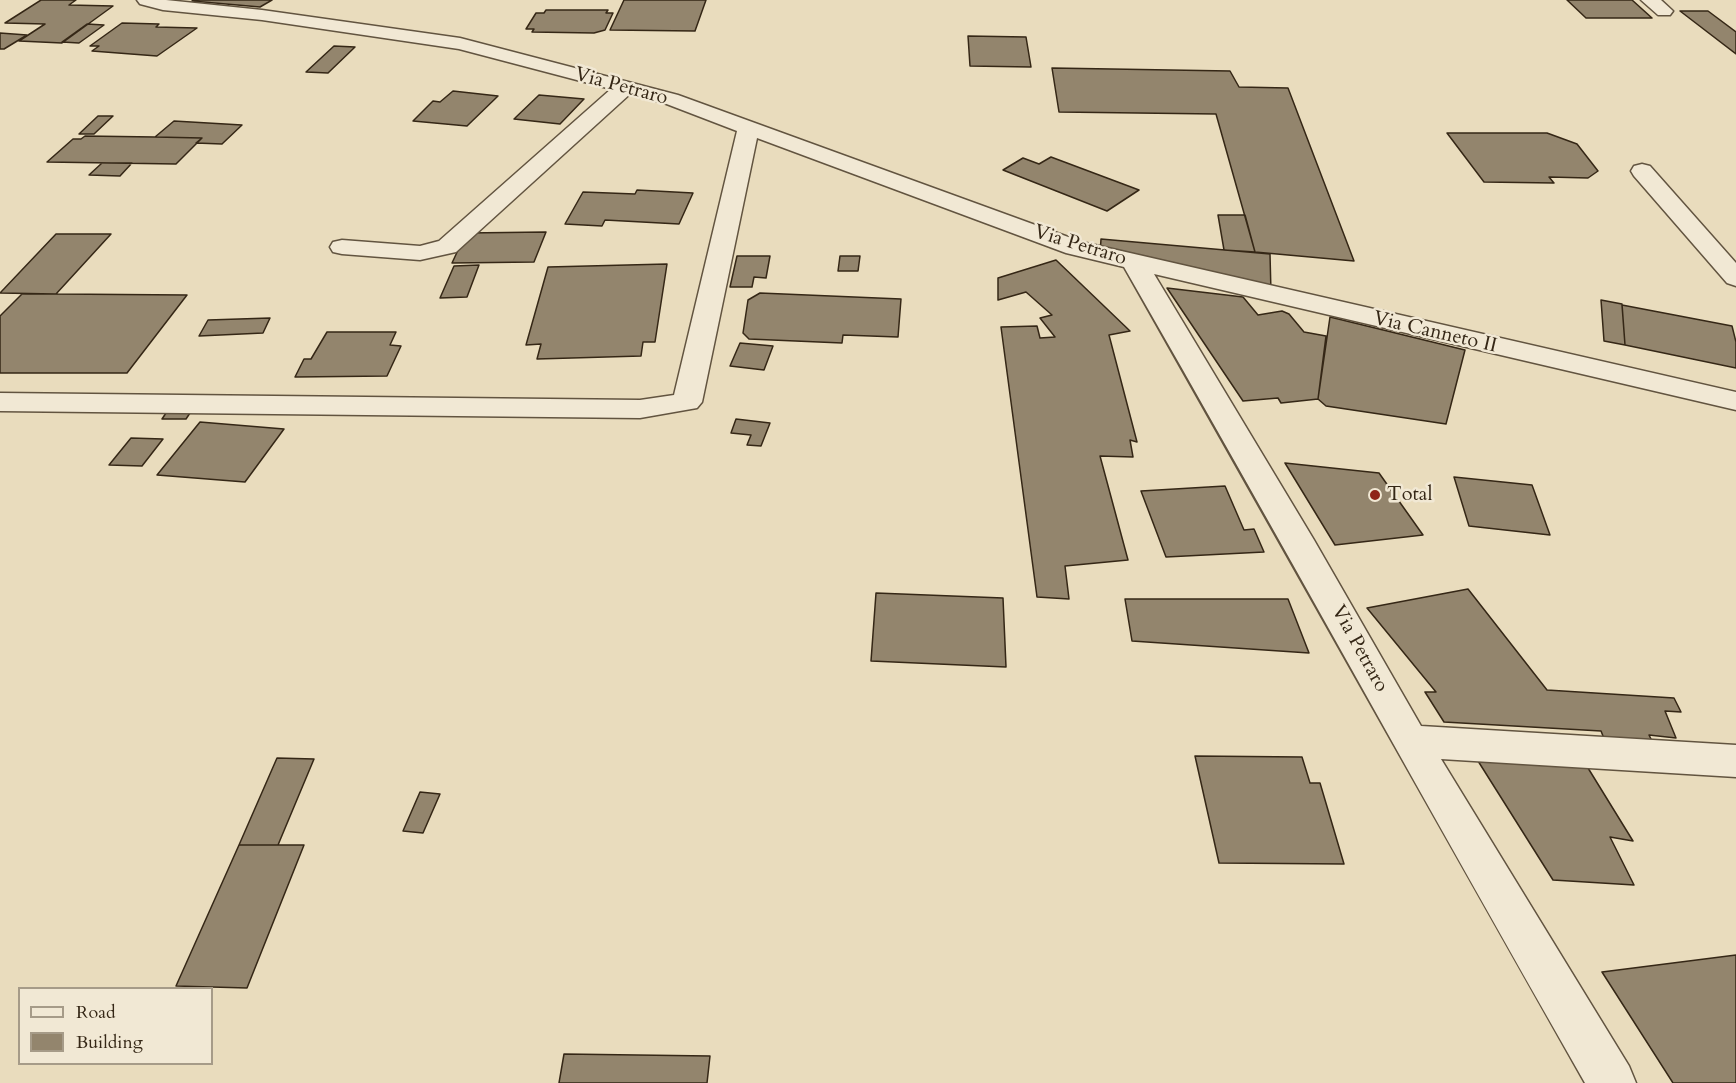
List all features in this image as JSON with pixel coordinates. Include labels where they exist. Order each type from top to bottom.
[{"type":"street","name":"Via Petraro","points":[[146,0],[163,5],[262,15],[460,44],[626,87],[671,99],[1075,248],[1134,262],[1298,540],[1410,741],[1612,1083]]},
{"type":"street","points":[[342,247],[420,253],[447,247],[626,87]]},
{"type":"street","points":[[0,402],[640,409],[687,402],[748,128]]},
{"type":"street","points":[[1642,171],[1736,278]]},
{"type":"street","name":"Via Canneto II","points":[[1134,262],[1736,401]]},
{"type":"street","points":[[1410,741],[1736,761]]},
{"type":"building","points":[[41,0],[76,0],[69,5],[113,6],[62,43],[19,41],[45,24],[5,23]]},
{"type":"building","points":[[272,0],[260,7],[192,1]]},
{"type":"building","points":[[624,0],[706,0],[695,31],[610,30]]},
{"type":"building","points":[[1567,0],[1632,0],[1652,18],[1586,18]]},
{"type":"building","points":[[546,10],[608,10],[606,13],[613,13],[605,30],[594,33],[532,32],[534,29],[526,29],[536,13],[544,13]]},
{"type":"building","points":[[1680,11],[1708,11],[1736,32],[1736,54]]},
{"type":"building","points":[[122,23],[197,28],[157,56],[92,51],[99,46],[90,46]]},
{"type":"building","points":[[87,24],[104,25],[79,43],[62,42]]},
{"type":"building","points":[[0,33],[27,35],[4,49],[0,49]]},
{"type":"building","points":[[968,36],[1026,37],[1031,67],[970,66]]},
{"type":"building","points":[[334,46],[355,47],[328,73],[306,72]]},
{"type":"building","points":[[1052,68],[1230,71],[1239,87],[1288,88],[1354,261],[1255,252],[1216,114],[1059,112]]},
{"type":"building","points":[[453,91],[498,96],[467,126],[413,121],[433,101],[440,102]]},
{"type":"building","points":[[539,95],[584,99],[560,124],[514,119]]},
{"type":"building","points":[[98,116],[113,116],[94,134],[79,134]]},
{"type":"building","points":[[174,121],[242,125],[222,144],[196,143],[202,138],[155,137]]},
{"type":"building","points":[[1447,133],[1547,133],[1577,144],[1598,171],[1588,178],[1549,177],[1554,183],[1484,182]]},
{"type":"building","points":[[85,136],[202,138],[176,164],[47,162],[73,139],[81,139]]},
{"type":"building","points":[[1051,157],[1139,190],[1107,211],[1003,170],[1023,158],[1039,164]]},
{"type":"building","points":[[102,163],[132,163],[120,176],[89,175]]},
{"type":"building","points":[[637,190],[693,193],[679,224],[605,220],[602,226],[565,224],[583,192],[635,194]]},
{"type":"building","points":[[1218,215],[1245,215],[1255,252],[1224,250]]},
{"type":"building","points":[[546,232],[534,262],[452,263],[466,233]]},
{"type":"building","points":[[56,234],[111,234],[56,294],[0,293]]},
{"type":"building","points":[[1101,239],[1270,254],[1271,293],[1100,255]]},
{"type":"building","points":[[737,256],[770,256],[766,278],[754,277],[752,287],[730,287]]},
{"type":"building","points":[[840,256],[860,256],[858,271],[838,271]]},
{"type":"building","points":[[1056,260],[1130,331],[1109,335],[1137,442],[1130,440],[1133,457],[1100,456],[1128,560],[1065,566],[1069,599],[1037,597],[1001,327],[1037,326],[1040,338],[1055,337],[1040,318],[1052,315],[1026,292],[998,300],[998,278]]},
{"type":"building","points":[[667,264],[655,342],[643,342],[641,356],[537,359],[541,344],[526,345],[548,267]]},
{"type":"building","points":[[479,265],[467,297],[440,298],[454,266]]},
{"type":"building","points":[[1167,288],[1243,297],[1258,315],[1282,311],[1289,314],[1304,332],[1326,336],[1318,399],[1281,403],[1278,398],[1243,401]]},
{"type":"building","points":[[760,293],[901,299],[898,337],[843,335],[842,343],[749,339],[743,333],[748,300]]},
{"type":"building","points":[[22,294],[187,295],[127,373],[0,373],[0,316]]},
{"type":"building","points":[[1601,300],[1622,304],[1625,345],[1604,341]]},
{"type":"building","points":[[1622,305],[1732,326],[1736,342],[1736,368],[1625,345]]},
{"type":"building","points":[[1330,317],[1465,350],[1446,424],[1326,406],[1318,399]]},
{"type":"building","points":[[270,318],[263,333],[199,336],[208,320]]},
{"type":"building","points":[[327,332],[396,332],[390,345],[401,346],[387,376],[295,377],[304,359],[311,359]]},
{"type":"building","points":[[740,343],[773,346],[764,370],[730,366]]},
{"type":"building","points":[[170,407],[194,407],[186,419],[162,419]]},
{"type":"building","points":[[736,419],[770,423],[761,446],[747,445],[751,435],[731,433]]},
{"type":"building","points":[[200,422],[284,429],[245,482],[157,475]]},
{"type":"building","points":[[131,438],[163,439],[142,466],[109,465]]},
{"type":"building","points":[[1285,463],[1379,473],[1423,535],[1335,545]]},
{"type":"building","points":[[1454,477],[1532,485],[1550,535],[1469,526]]},
{"type":"building","points":[[1225,486],[1244,530],[1254,529],[1264,552],[1166,557],[1141,491]]},
{"type":"building","points":[[1468,589],[1547,690],[1674,698],[1681,712],[1665,711],[1676,738],[1649,735],[1653,743],[1605,741],[1601,731],[1444,722],[1425,692],[1436,692],[1367,608]]},
{"type":"building","points":[[876,593],[1003,598],[1006,667],[871,661]]},
{"type":"building","points":[[1125,599],[1288,599],[1309,653],[1132,641]]},
{"type":"building","points":[[1473,753],[1580,755],[1633,841],[1610,837],[1634,885],[1553,880]]},
{"type":"building","points":[[1195,756],[1302,757],[1310,783],[1320,783],[1344,864],[1219,863]]},
{"type":"building","points":[[277,758],[314,759],[278,845],[239,845]]},
{"type":"building","points":[[420,792],[440,794],[423,833],[403,831]]},
{"type":"building","points":[[239,845],[304,845],[247,988],[176,986]]},
{"type":"building","points":[[1736,955],[1736,1083],[1673,1083],[1602,972]]},
{"type":"building","points":[[564,1054],[710,1056],[707,1083],[559,1083]]},
{"type":"place","name":"Total","points":[[1375,495]]}]
